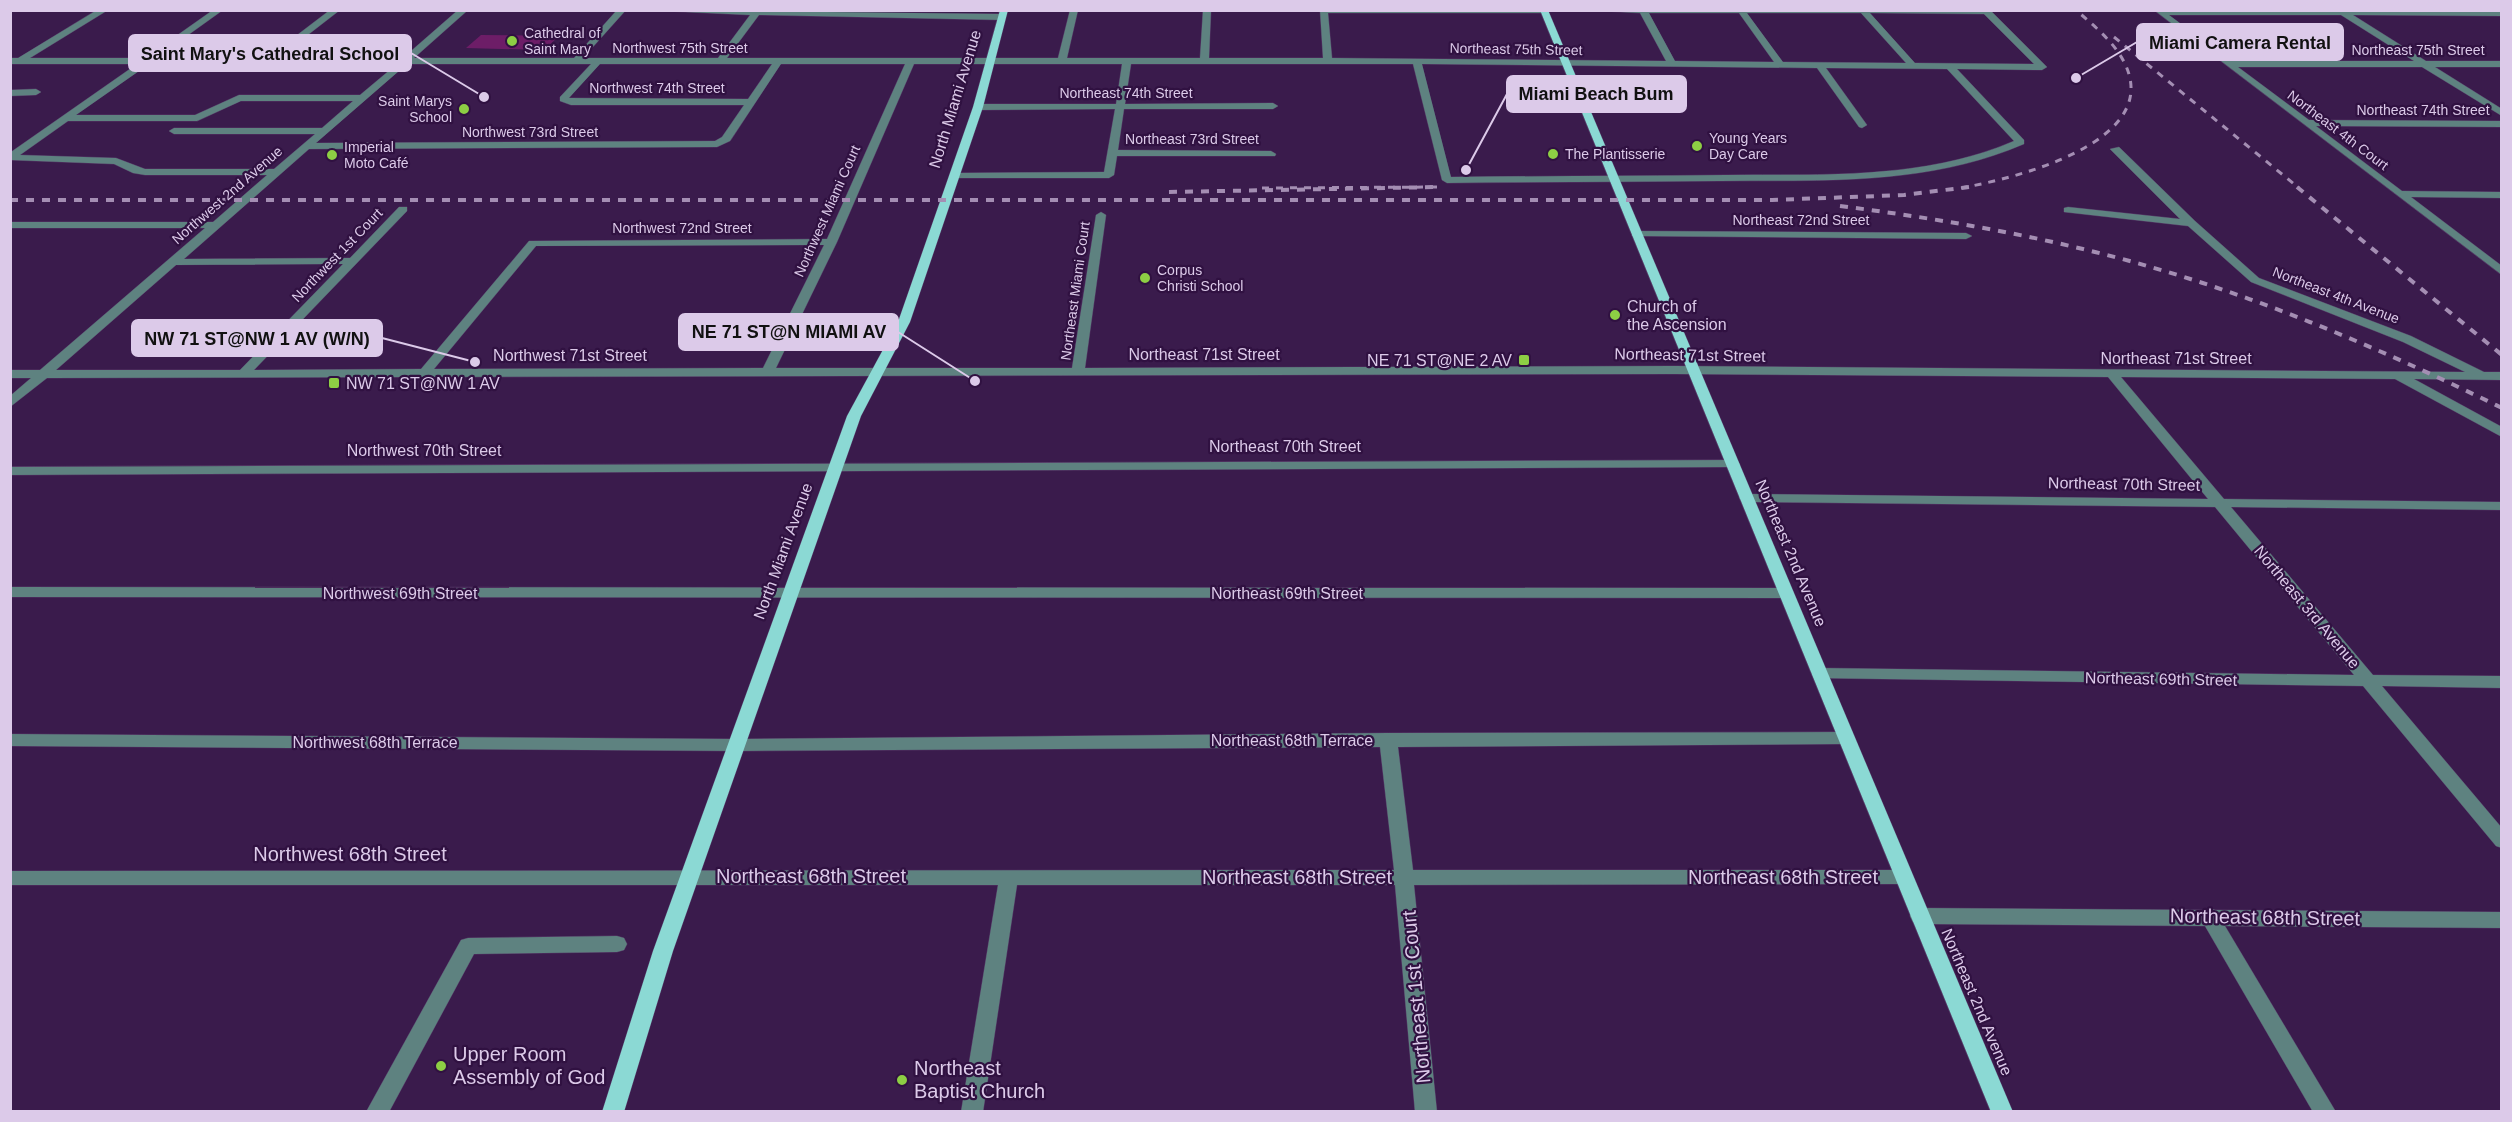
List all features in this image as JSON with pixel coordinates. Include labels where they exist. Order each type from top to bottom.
[{"type":"main road","name":"Northeast 2nd Avenue","points":[[1545,11],[1564,63],[2002,1112]]},
{"type":"main road","name":"North Miami Avenue","points":[[613,1112],[642,1015],[690,875],[739,744],[789,593],[854,416],[904,322],[978,107],[1003,14]]},
{"type":"street","points":[[13,63],[105,10]]},
{"type":"street","points":[[219,10],[64,118],[15,154],[14,158],[116,160],[137,171],[145,172],[276,172]]},
{"type":"street","points":[[268,62],[336,10]]},
{"type":"street","name":"Northwest 2nd Avenue","points":[[10,403],[464,10]]},
{"type":"street","points":[[576,61],[622,10]]},
{"type":"street","points":[[646,10],[757,11],[874,16],[1003,14]]},
{"type":"street","points":[[1062,61],[1074,10]]},
{"type":"street","points":[[1204,61],[1207,10]]},
{"type":"street","points":[[1586,10],[1985,11]]},
{"type":"street","points":[[720,62],[757,11]]},
{"type":"street","points":[[1328,61],[1324,11],[1545,11]]},
{"type":"street","points":[[1643,11],[1673,65]]},
{"type":"street","points":[[1741,11],[1781,66]]},
{"type":"street","points":[[1863,11],[1913,66]]},
{"type":"street","name":"Northeast 75th Street","points":[[990,61],[1328,61],[2043,67],[1985,11]]},
{"type":"street","points":[[2159,11],[2502,13]]},
{"type":"street","name":"Northeast 4th Court","points":[[2159,11],[2502,272]]},
{"type":"street","points":[[2341,12],[2502,113]]},
{"type":"street","name":"Northwest Miami Court","points":[[768,371],[831,242],[911,61]]},
{"type":"street","name":"Northwest 75th Street","points":[[13,63],[990,61]]},
{"type":"street","points":[[955,175],[1109,175],[1127,61]]},
{"type":"street","name":"Northwest 74th Street","points":[[597,62],[563,99],[571,102],[752,102]]},
{"type":"street","points":[[752,102],[778,62]]},
{"type":"street","points":[[1417,62],[1447,180],[1865,177],[1918,172],[1992,155],[2020,142],[1950,67]]},
{"type":"street","name":"Northeast 75th Street","points":[[2226,64],[2502,64]]},
{"type":"street","points":[[1820,66],[1862,125]]},
{"type":"street","points":[[10,93],[36,93]]},
{"type":"street","points":[[64,118],[197,118],[209,115],[232,100],[363,98]]},
{"type":"street","name":"Northwest 73rd Street","points":[[307,146],[700,146],[717,144],[726,139],[752,102]]},
{"type":"street","name":"Northeast 74th Street","points":[[978,107],[1273,106]]},
{"type":"street","name":"Northeast 74th Street","points":[[2308,123],[2502,124]]},
{"type":"street","points":[[174,131],[325,131]]},
{"type":"street","name":"Northeast 4th Avenue","points":[[2115,149],[2191,223],[2255,280],[2407,339],[2481,375]]},
{"type":"street","name":"Northeast 73rd Street","points":[[1113,153],[1271,154]]},
{"type":"street","points":[[2400,194],[2502,195]]},
{"type":"street","name":"Northwest 1st Court","points":[[243,374],[403,209]]},
{"type":"street","points":[[2068,210],[2191,223]]},
{"type":"street","name":"Northeast Miami Court","points":[[1078,371],[1101,215]]},
{"type":"street","points":[[10,225],[214,225]]},
{"type":"street","name":"Northeast 72nd Street","points":[[1636,234],[1966,236]]},
{"type":"street","name":"Northwest 72nd Street","points":[[425,372],[533,243],[831,242]]},
{"type":"street","points":[[172,262],[352,261]]},
{"type":"street","name":"Northwest 71st Street","points":[[10,374],[878,371]]},
{"type":"street","name":"Northeast 71st Street","points":[[878,371],[1694,371],[2502,376]]},
{"type":"street","name":"Northeast 3rd Avenue","points":[[2112,374],[2502,841]]},
{"type":"street","points":[[2397,375],[2502,433]]},
{"type":"street","name":"Northeast 70th Street","points":[[837,465],[1732,464]]},
{"type":"street","name":"Northwest 70th Street","points":[[10,471],[837,465]]},
{"type":"street","name":"Northeast 70th Street","points":[[1746,498],[2502,506]]},
{"type":"street","name":"Northwest 69th Street","points":[[10,592],[789,593]]},
{"type":"street","name":"Northeast 69th Street","points":[[789,593],[1785,593]]},
{"type":"street","name":"Northeast 69th Street","points":[[1820,674],[2502,682]]},
{"type":"street","name":"Northeast 68th Terrace","points":[[739,744],[1846,738]]},
{"type":"street","name":"Northeast 1st Court","points":[[1388,739],[1404,878],[1426,1112]]},
{"type":"street","name":"Northwest 68th Terrace","points":[[10,740],[739,744]]},
{"type":"street","name":"Northeast 68th Street","points":[[690,875],[1404,878],[1904,877]]},
{"type":"street","name":"Northwest 68th Street","points":[[10,878],[690,875]]},
{"type":"street","points":[[972,1112],[1009,877]]},
{"type":"street","name":"Northeast 68th Street","points":[[1920,916],[2209,916],[2502,920]]},
{"type":"street","points":[[2209,916],[2325,1112]]},
{"type":"street","points":[[377,1112],[468,946],[617,944]]},
{"type":"building","name":"Cathedral of Saint Mary","points":[[481,35],[559,36],[544,50],[466,48]]},
{"type":"railway","points":[[1961,188],[2014,176],[2078,151],[2105,134],[2124,113],[2131,89],[2123,60],[2108,39],[2076,10]]},
{"type":"railway","points":[[2114,37],[2299,188]]},
{"type":"railway","points":[[1169,192],[1439,187],[1262,188]]},
{"type":"railway","points":[[1961,188],[1969,187]]},
{"type":"railway","points":[[2297,187],[2502,355]]},
{"type":"railway","points":[[10,200],[1772,200],[1904,195],[1961,188]]},
{"type":"railway","points":[[1840,206],[2000,231],[2063,244],[2148,266],[2303,319],[2502,408]]},
{"type":"place","name":"Cathedral of Saint Mary","points":[[512,41]]},
{"type":"place","name":"Miami Camera Rental","points":[[2076,78]]},
{"type":"place","name":"Saint Mary's Cathedral School","points":[[484,97]]},
{"type":"place","name":"Saint Marys School","points":[[464,109]]},
{"type":"place","name":"Young Years Day Care","points":[[1697,146]]},
{"type":"place","name":"The Plantisserie","points":[[1553,154]]},
{"type":"place","name":"Imperial Moto Café","points":[[332,155]]},
{"type":"place","name":"Miami Beach Bum","points":[[1466,170]]},
{"type":"place","name":"Corpus Christi School","points":[[1145,278]]},
{"type":"place","name":"Church of the Ascension","points":[[1615,315]]},
{"type":"place","name":"NE 71 ST@NE 2 AV","points":[[1524,360]]},
{"type":"place","name":"NW 71 ST@NW 1 AV (W/N)","points":[[475,362]]},
{"type":"place","name":"NE 71 ST@N MIAMI AV","points":[[975,381]]},
{"type":"place","name":"NW 71 ST@NW 1 AV","points":[[334,383]]},
{"type":"place","name":"Upper Room Assembly of God","points":[[441,1066]]},
{"type":"place","name":"Northeast Baptist Church","points":[[902,1080]]}]
